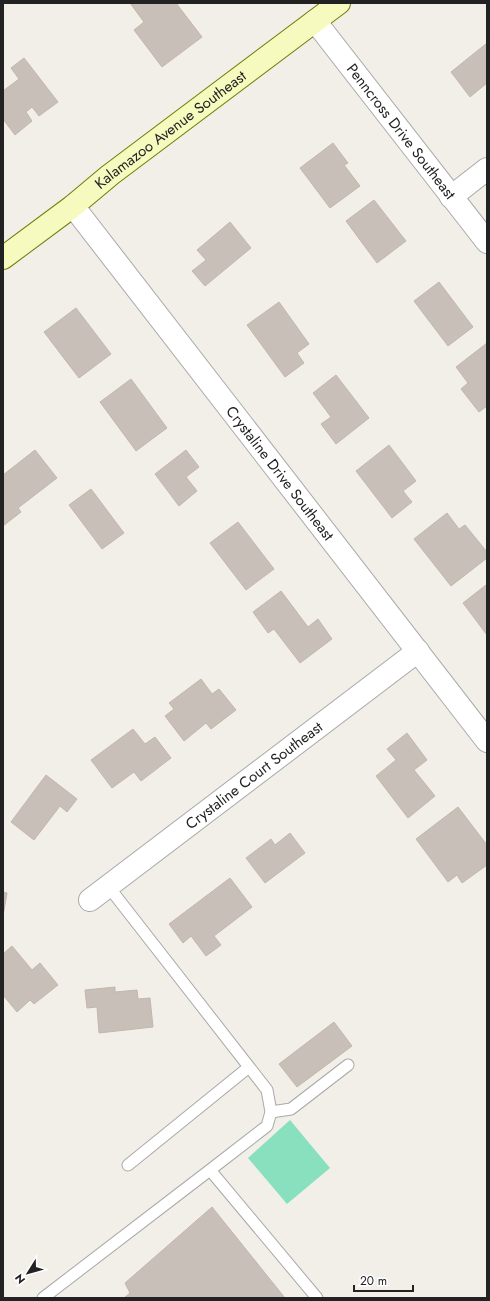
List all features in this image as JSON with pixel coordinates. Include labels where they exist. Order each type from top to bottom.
[{"type":"street","name":"Kalamazoo Avenue Southeast","points":[[3,258],[339,3]]},
{"type":"street","name":"Penncross Drive Southeast","points":[[315,21],[487,242]]},
{"type":"street","points":[[451,197],[487,169]]},
{"type":"street","name":"Crystaline Drive Southeast","points":[[73,206],[487,740]]},
{"type":"street","name":"Crystaline Court Southeast","points":[[90,900],[418,651]]},
{"type":"lane","points":[[43,1298],[55,1294],[267,1126],[271,1112],[267,1090],[108,886]]},
{"type":"lane","points":[[271,1112],[292,1109],[348,1065]]},
{"type":"lane","points":[[128,1165],[249,1067]]},
{"type":"lane","points":[[210,1170],[317,1298]]},
{"type":"green space","points":[[290,1120],[330,1168],[287,1204],[248,1158]]},
{"type":"building","points":[[130,3],[176,3],[202,37],[162,67],[134,30],[144,22]]},
{"type":"building","points":[[487,43],[487,83],[470,97],[451,72]]},
{"type":"building","points":[[24,58],[58,102],[39,116],[32,107],[26,112],[32,121],[15,135],[3,119],[3,91],[19,79],[11,68]]},
{"type":"building","points":[[333,143],[348,163],[344,165],[360,186],[330,208],[300,168]]},
{"type":"building","points":[[374,200],[406,241],[377,263],[346,221]]},
{"type":"building","points":[[230,222],[251,248],[205,286],[192,271],[206,260],[197,250]]},
{"type":"building","points":[[439,282],[473,327],[448,346],[414,301]]},
{"type":"building","points":[[279,302],[309,344],[297,353],[304,363],[285,377],[247,325]]},
{"type":"building","points":[[76,308],[111,354],[79,378],[44,332]]},
{"type":"building","points":[[487,343],[487,406],[479,412],[461,389],[468,383],[456,367]]},
{"type":"building","points":[[336,375],[369,418],[336,444],[321,424],[331,417],[313,393]]},
{"type":"building","points":[[131,379],[167,428],[136,451],[100,402]]},
{"type":"building","points":[[389,445],[416,481],[403,491],[412,502],[392,518],[356,471]]},
{"type":"building","points":[[35,450],[57,478],[18,508],[21,512],[3,526],[3,475]]},
{"type":"building","points":[[186,450],[199,467],[186,477],[197,491],[179,506],[155,474]]},
{"type":"building","points":[[91,489],[124,533],[102,549],[69,505]]},
{"type":"building","points":[[447,513],[459,529],[465,525],[487,552],[487,558],[451,586],[414,539]]},
{"type":"building","points":[[238,522],[274,569],[246,590],[210,543]]},
{"type":"building","points":[[486,585],[487,586],[487,635],[463,603]]},
{"type":"building","points":[[281,591],[308,627],[318,619],[332,639],[300,663],[274,629],[268,633],[253,612]]},
{"type":"building","points":[[201,679],[212,694],[219,689],[236,710],[211,729],[206,723],[184,741],[165,716],[174,709],[169,703]]},
{"type":"building","points":[[133,729],[145,744],[155,737],[171,758],[141,781],[134,772],[112,788],[91,760]]},
{"type":"building","points":[[407,733],[427,760],[414,770],[435,796],[408,818],[376,776],[396,760],[387,749]]},
{"type":"building","points":[[46,775],[77,799],[67,812],[60,806],[34,840],[11,822]]},
{"type":"building","points":[[458,807],[487,845],[487,865],[462,883],[457,875],[448,882],[416,839]]},
{"type":"building","points":[[290,833],[305,853],[265,883],[246,858],[271,839],[275,845]]},
{"type":"building","points":[[230,878],[252,907],[214,936],[221,945],[206,956],[191,936],[183,943],[169,924]]},
{"type":"building","points":[[3,892],[7,893],[3,916]]},
{"type":"building","points":[[12,946],[32,970],[40,963],[58,985],[34,1004],[30,1000],[17,1012],[3,995],[3,954]]},
{"type":"building","points":[[115,987],[115,992],[137,990],[138,999],[150,998],[153,1027],[99,1033],[97,1007],[87,1008],[85,990]]},
{"type":"building","points":[[334,1022],[352,1046],[297,1087],[279,1064]]},
{"type":"building","points":[[212,1207],[285,1298],[124,1298],[130,1293],[125,1283]]}]
